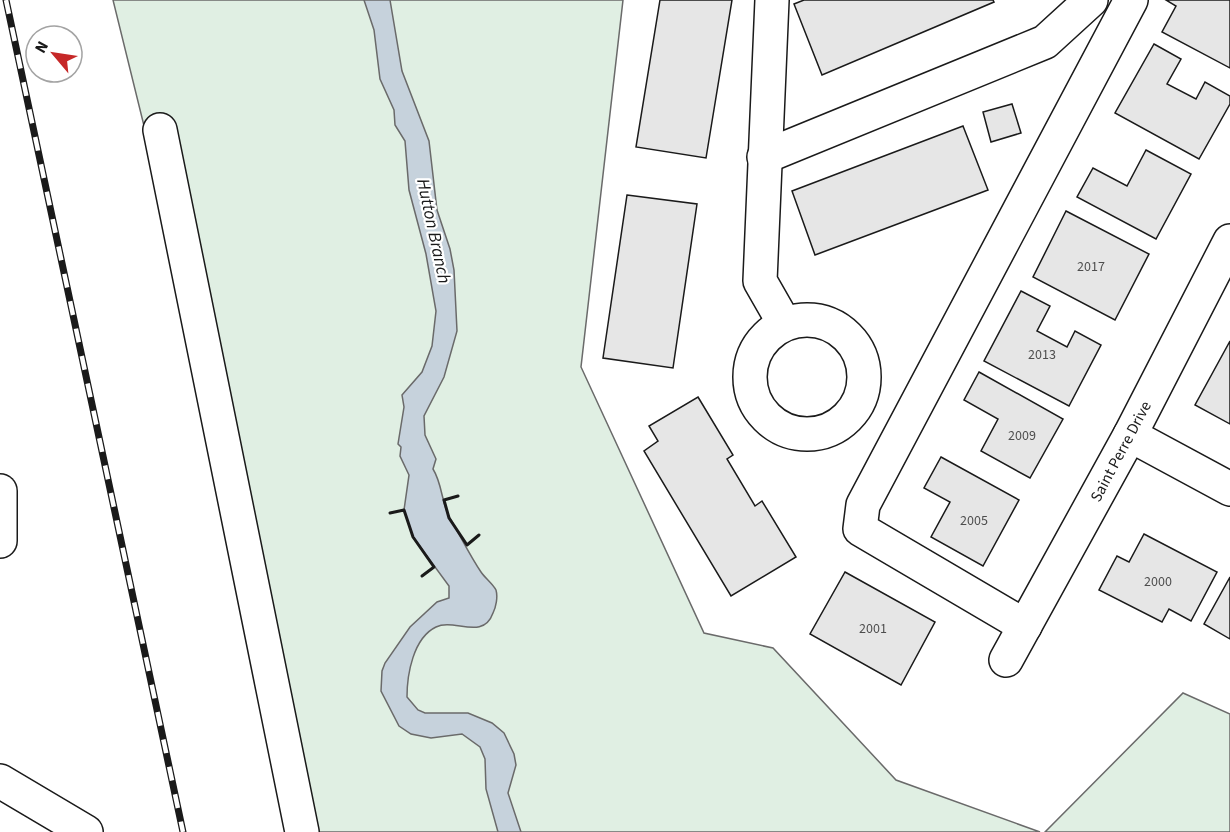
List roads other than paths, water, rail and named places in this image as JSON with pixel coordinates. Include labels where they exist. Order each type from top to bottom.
[{"type":"street","points":[[772,0],[760,281],[784,323]]},
{"type":"street","points":[[764,157],[1045,42],[1091,0]]},
{"type":"street","points":[[1025,626],[860,529],[862,504],[1131,0]]},
{"type":"street","points":[[160,130],[302,832]]},
{"type":"street","name":"Saint Perre Drive","points":[[1006,660],[1130,435],[1222,276],[1230,241]]},
{"type":"street","points":[[1130,435],[1230,489]]},
{"type":"street","points":[[0,491],[0,541]]},
{"type":"street","points":[[0,781],[86,832]]},
{"type":"street","points":[[0,795],[53,813]]},
{"type":"water","name":"Hutton Branch","points":[[364,0],[390,0],[402,71],[429,141],[437,210],[450,249],[454,270],[457,331],[444,377],[424,416],[425,435],[436,459],[433,469],[439,481],[448,514],[477,566],[495,588],[497,596],[493,613],[482,626],[443,625],[428,632],[413,658],[408,678],[407,697],[418,710],[425,713],[468,713],[492,723],[504,733],[514,754],[516,765],[508,793],[521,832],[498,832],[486,789],[485,759],[480,747],[462,734],[431,738],[411,734],[399,726],[381,691],[382,671],[385,663],[410,627],[437,602],[449,598],[449,586],[413,537],[404,510],[409,475],[400,456],[401,447],[398,444],[404,407],[402,395],[422,372],[432,346],[436,311],[426,254],[409,190],[405,141],[395,125],[394,110],[380,79],[374,30]]},
{"type":"railway","points":[[6,0],[183,832]]}]
